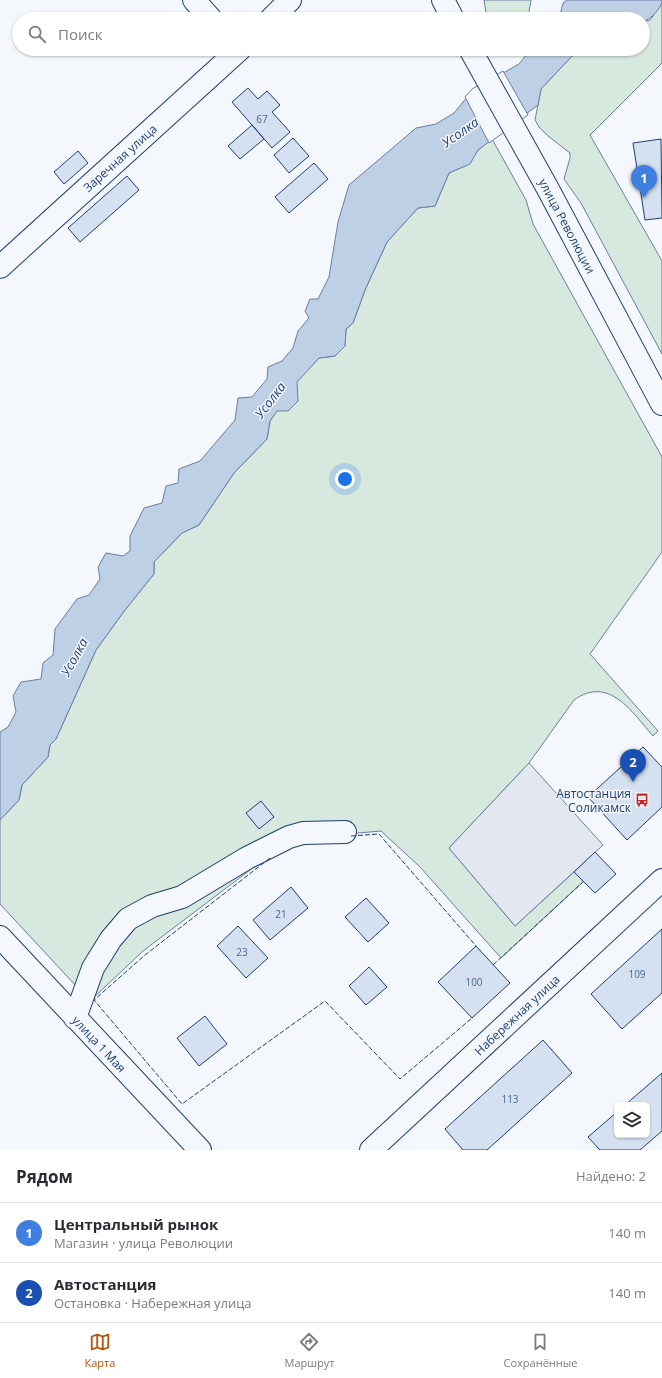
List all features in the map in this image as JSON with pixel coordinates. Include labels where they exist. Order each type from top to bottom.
[{"type":"street","points":[[194,0],[205,12]]},
{"type":"street","points":[[278,12],[290,0]]},
{"type":"street","name":"Заречная улица","points":[[0,267],[231,56]]},
{"type":"street","name":"улица Революции","points":[[474,56],[548,189],[662,404]]},
{"type":"street","points":[[75,1018],[93,968],[111,939],[128,919],[152,906],[182,898],[247,858],[288,837],[303,833],[344,832]]},
{"type":"street","name":"Набережная улица","points":[[371,1150],[662,880]]},
{"type":"street","name":"улица 1 Мая","points":[[0,937],[200,1150]]},
{"type":"shaded area","points":[[484,0],[531,0],[529,12],[486,12]]},
{"type":"shaded area","points":[[662,3],[662,63],[590,135],[662,261],[662,354],[581,203],[564,179],[570,153],[548,136],[539,127],[535,120],[541,89],[572,56],[650,56],[650,20]]},
{"type":"shaded area","points":[[492,139],[526,200],[533,224],[662,457],[662,552],[590,654],[658,731],[653,736],[628,707],[609,694],[598,692],[587,693],[574,700],[529,763],[449,848],[515,926],[574,872],[584,881],[501,958],[420,867],[381,831],[291,839],[143,951],[90,1001],[0,904],[0,820],[19,800],[22,785],[48,757],[50,745],[56,739],[96,650],[125,610],[154,574],[154,562],[182,533],[199,525],[234,473],[267,439],[270,421],[296,382],[319,358],[335,356],[345,346],[346,329],[353,323],[365,290],[387,242],[418,208],[435,206],[449,173],[469,164],[478,150]]},
{"type":"shaded area","points":[[529,763],[603,845],[515,926],[449,848]]},
{"type":"water","points":[[567,0],[662,0],[658,10],[650,18],[650,12],[561,12],[563,3]]},
{"type":"water","name":"Усолка","points":[[525,56],[572,56],[541,89],[538,105],[478,150],[470,164],[449,173],[435,206],[418,208],[387,242],[365,290],[353,323],[346,329],[345,346],[335,356],[319,358],[297,382],[298,401],[288,411],[277,411],[270,421],[267,439],[234,473],[199,525],[182,533],[154,562],[154,574],[125,610],[96,650],[56,739],[50,745],[48,757],[22,785],[19,800],[0,820],[0,732],[8,727],[16,712],[13,696],[21,682],[41,679],[43,663],[53,655],[55,629],[77,599],[89,595],[100,579],[98,567],[106,553],[123,556],[130,551],[130,536],[144,508],[162,503],[166,486],[178,483],[179,469],[200,461],[235,420],[238,398],[252,397],[267,379],[268,367],[282,361],[293,348],[298,331],[309,318],[305,311],[310,299],[318,299],[329,277],[338,222],[349,185],[416,128],[436,124],[454,113],[473,90],[519,64]]},
{"type":"pier","points":[[503,71],[528,115],[489,143],[465,97],[472,89]]},
{"type":"building","points":[[248,88],[258,99],[267,91],[280,105],[272,112],[290,132],[272,148],[232,102]]},
{"type":"building","points":[[252,125],[264,139],[240,159],[228,146]]},
{"type":"building","points":[[293,138],[309,156],[289,173],[274,155]]},
{"type":"building","points":[[661,139],[662,218],[645,220],[633,143]]},
{"type":"building","points":[[78,151],[88,163],[64,184],[54,172]]},
{"type":"building","points":[[314,163],[328,179],[289,213],[275,197]]},
{"type":"building","points":[[127,176],[139,190],[80,242],[68,228]]},
{"type":"building","points":[[643,747],[662,767],[662,807],[627,840],[588,797]]},
{"type":"building","points":[[261,801],[274,817],[259,829],[246,813]]},
{"type":"building","points":[[595,852],[616,874],[595,893],[574,872]]},
{"type":"building","points":[[291,887],[308,908],[270,940],[253,920]]},
{"type":"building","points":[[366,898],[389,923],[368,942],[345,917]]},
{"type":"building","points":[[238,926],[268,958],[246,978],[217,946]]},
{"type":"building","points":[[662,929],[662,993],[622,1029],[591,994]]},
{"type":"building","points":[[476,946],[510,983],[472,1018],[438,982]]},
{"type":"building","points":[[369,967],[387,987],[366,1005],[349,986]]},
{"type":"building","points":[[205,1016],[227,1044],[199,1066],[177,1038]]},
{"type":"building","points":[[543,1040],[572,1073],[487,1150],[463,1150],[445,1129]]},
{"type":"building","points":[[662,1073],[662,1131],[640,1150],[600,1150],[588,1137],[614,1115],[614,1138],[650,1138],[650,1102],[628,1102]]},
{"type":"fence","points":[[351,836],[379,834],[476,946]]},
{"type":"fence","points":[[270,858],[145,955],[94,1000],[182,1104],[325,1001],[400,1079],[472,1018]]},
{"type":"fence","points":[[493,965],[584,881]]},
{"type":"place","name":"Центральный рынок","points":[[644,198]]},
{"type":"place","name":"Автостанция","points":[[633,782]]},
{"type":"place","name":"Автостанция Соликамск","points":[[642,800]]}]
